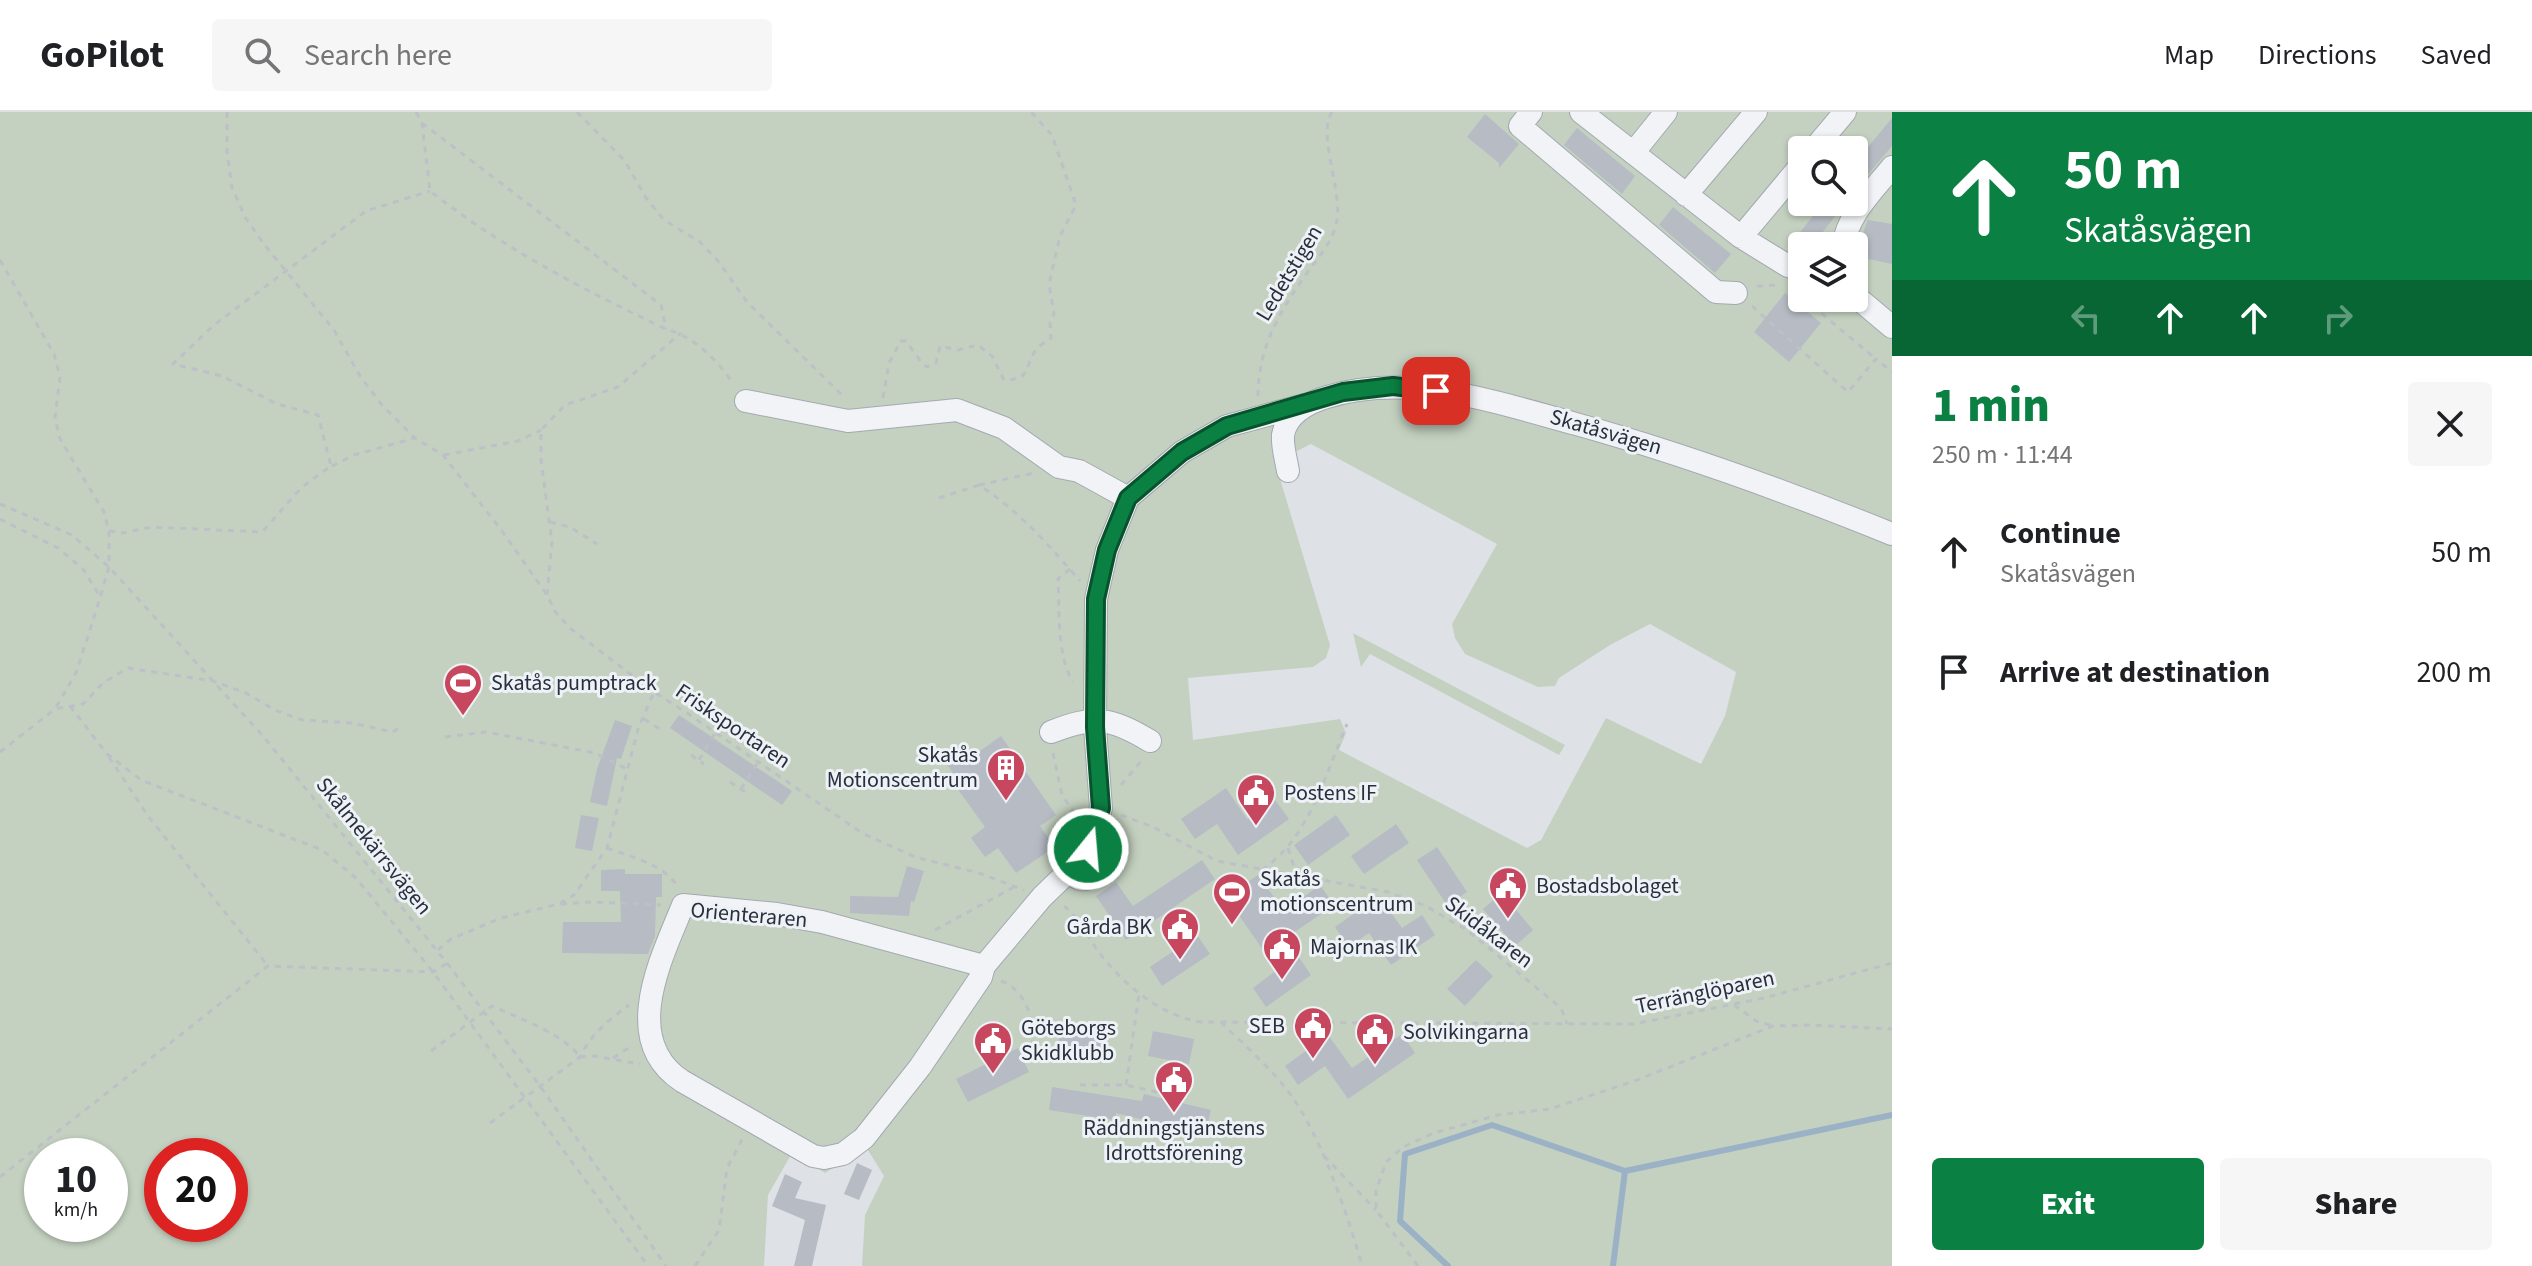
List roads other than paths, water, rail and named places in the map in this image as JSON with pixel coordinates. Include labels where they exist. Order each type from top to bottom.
[{"type":"street","points":[[1531,112],[1520,126],[1716,292],[1736,293]]},
{"type":"street","points":[[1581,112],[1741,237],[1788,266]]},
{"type":"street","points":[[1633,153],[1666,112]]},
{"type":"street","points":[[1686,195],[1756,112]]},
{"type":"street","points":[[1825,136],[1845,112]]},
{"type":"street","points":[[1845,232],[1854,214],[1892,167]]},
{"type":"street","points":[[1741,237],[1788,181]]},
{"type":"street","points":[[1868,307],[1892,327]]},
{"type":"street","name":"Skatåsvägen","points":[[983,972],[1042,897],[1069,871],[1082,880],[1096,874],[1099,860],[1091,841],[1101,808],[1096,712],[1096,599],[1107,550],[1128,498],[1182,452],[1227,426],[1343,392],[1393,386],[1460,394],[1515,406],[1701,460],[1892,534]]},
{"type":"street","points":[[746,401],[848,421],[957,410],[1004,428],[1059,467],[1079,471],[1128,498]]},
{"type":"street","points":[[1288,471],[1283,437],[1291,416],[1309,403]]},
{"type":"street","points":[[1051,732],[1096,712],[1150,741]]},
{"type":"street","name":"Orienteraren","points":[[683,905],[807,920],[908,945],[983,972],[920,1067],[864,1138],[853,1149],[836,1157],[813,1156],[669,1071],[649,1033],[650,996],[683,905]]},
{"type":"waterway","points":[[1613,1266],[1625,1171],[1892,1115]]},
{"type":"waterway","points":[[1448,1266],[1400,1221],[1405,1154],[1492,1125],[1625,1171]]},
{"type":"place","name":"Skatås pumptrack","points":[[463,717]]},
{"type":"place","name":"Skatås Motionscentrum","points":[[1006,802]]},
{"type":"place","name":"Postens IF","points":[[1256,827]]},
{"type":"place","name":"Bostadsbolaget","points":[[1508,920]]},
{"type":"place","name":"Skatås motionscentrum","points":[[1232,926]]},
{"type":"place","name":"Gårda BK","points":[[1180,961]]},
{"type":"place","name":"Majornas IK","points":[[1282,981]]},
{"type":"place","name":"SEB","points":[[1313,1060]]},
{"type":"place","name":"Solvikingarna","points":[[1375,1066]]},
{"type":"place","name":"Göteborgs Skidklubb","points":[[993,1075]]},
{"type":"place","name":"Räddningstjänstens Idrottsförening","points":[[1174,1114]]}]
